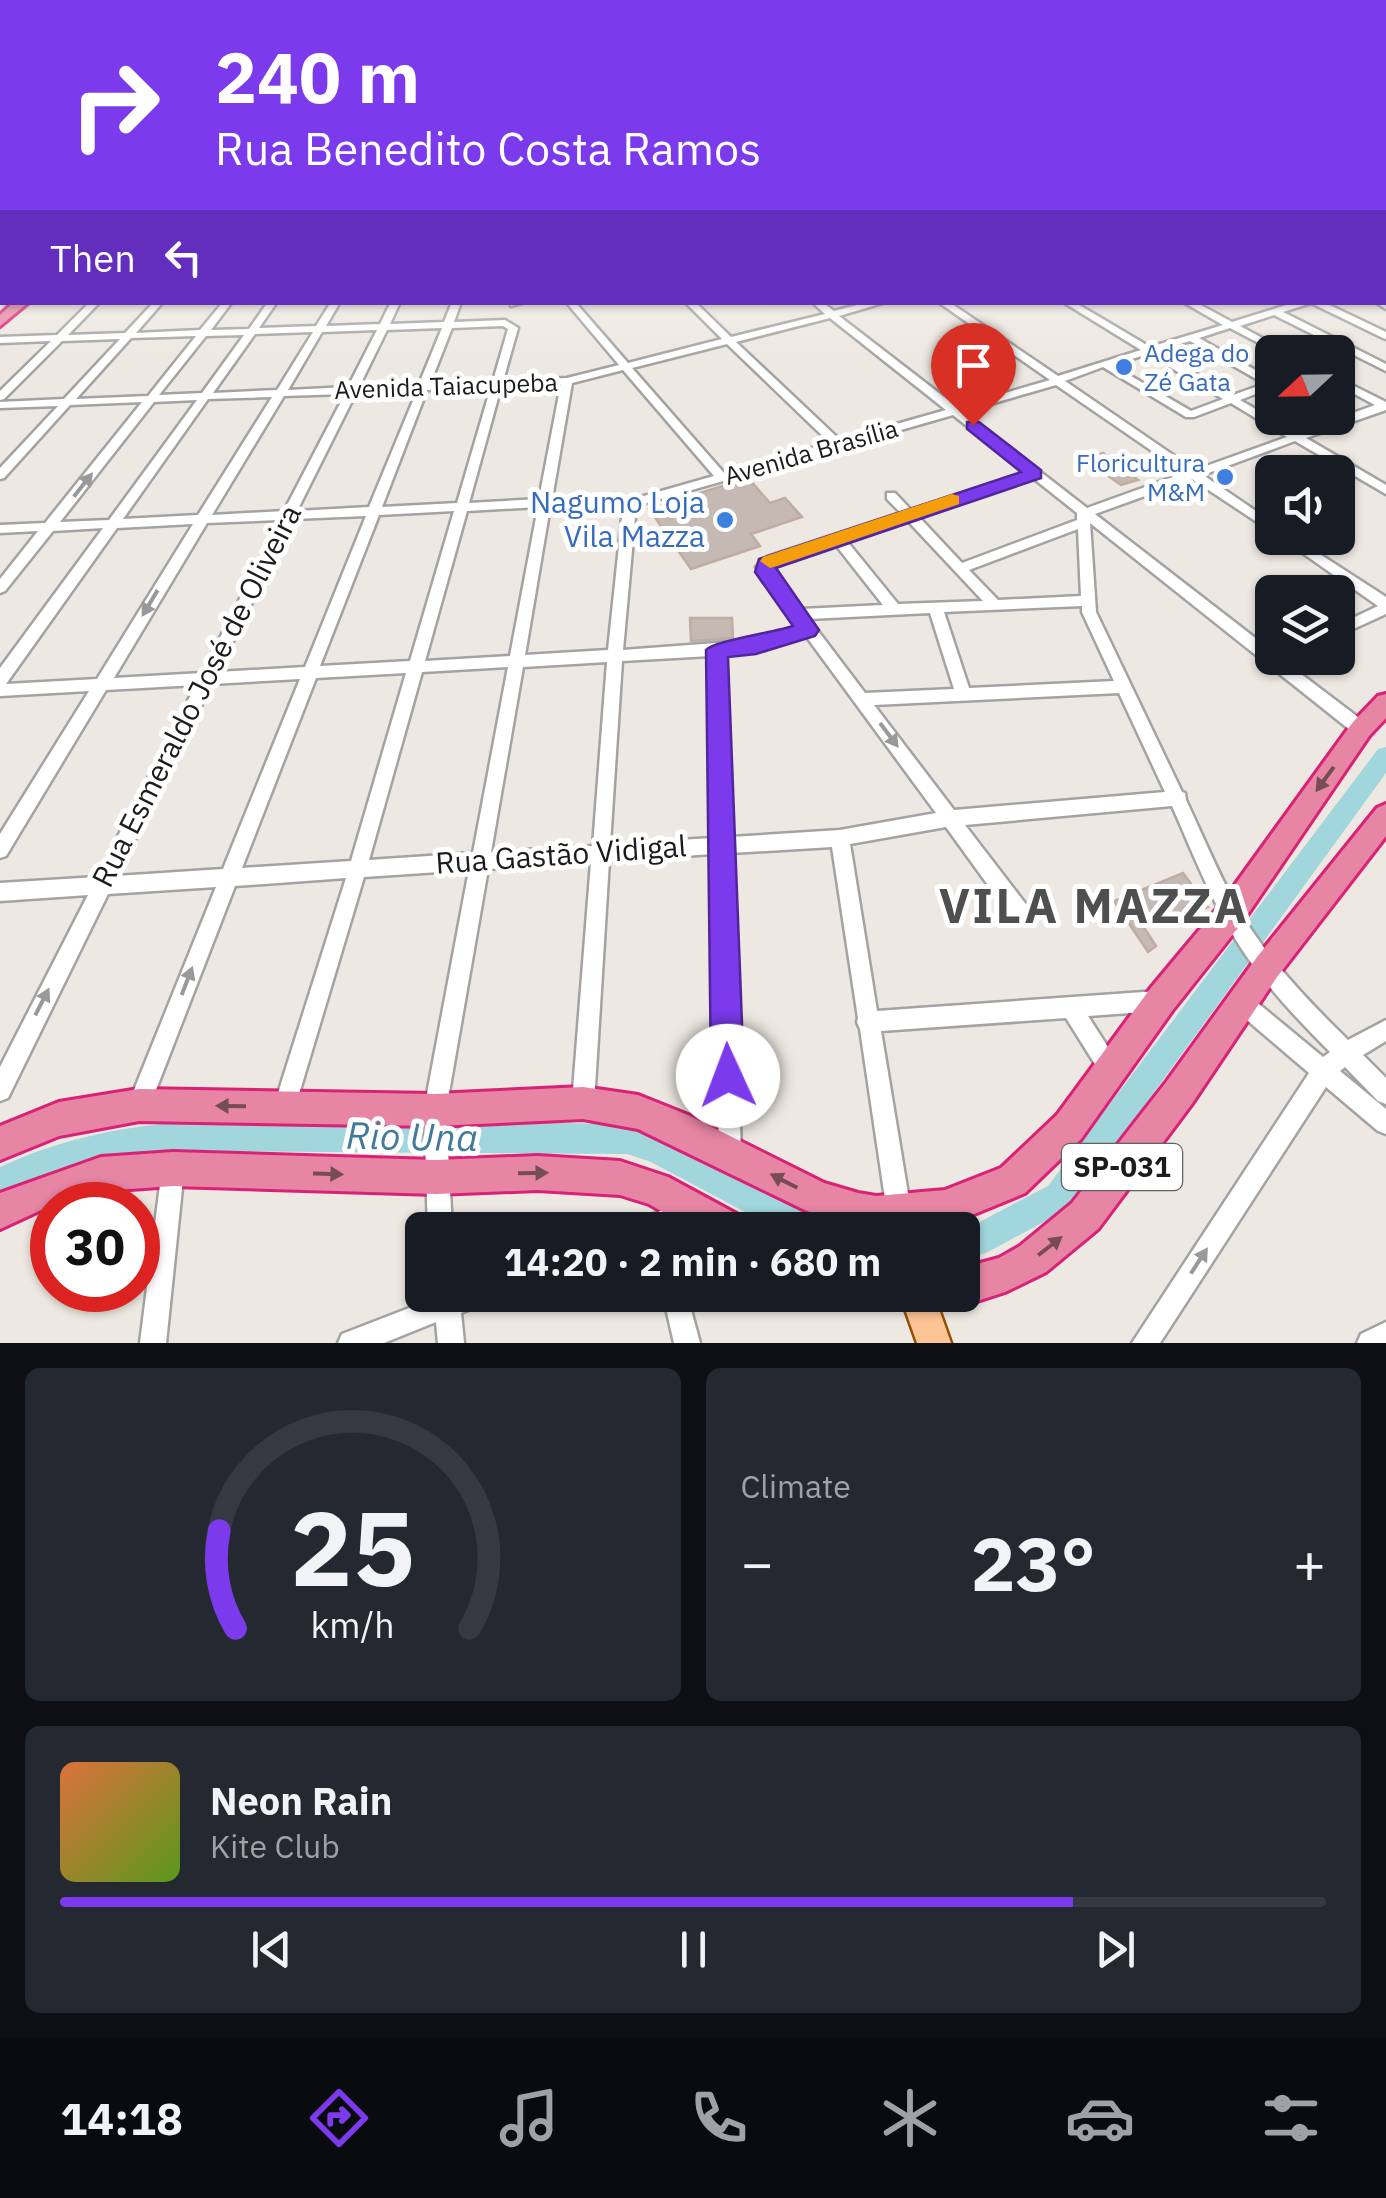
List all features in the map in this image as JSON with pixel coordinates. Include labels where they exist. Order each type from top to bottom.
[{"type":"highway","name":"SP-031","points":[[899,1212],[945,1208],[1013,1180],[1068,1127],[1161,1000],[1234,918],[1361,729],[1386,704]]},
{"type":"highway","name":"SP-031","points":[[980,1282],[1034,1259],[1084,1216],[1179,1093],[1264,964],[1386,816]]},
{"type":"highway","name":"SP-031","points":[[0,1143],[60,1119],[139,1105],[435,1113],[583,1103],[638,1112],[819,1198],[858,1212]]},
{"type":"highway","points":[[0,1212],[49,1190],[100,1174],[173,1169],[436,1175],[538,1173],[620,1178],[656,1189],[696,1212]]},
{"type":"main road","points":[[923,1312],[934,1343]]},
{"type":"street","points":[[0,396],[93,305]]},
{"type":"street","points":[[0,475],[155,305]]},
{"type":"street","points":[[0,588],[226,305]]},
{"type":"street","points":[[0,680],[271,305]]},
{"type":"street","points":[[0,850],[334,305]]},
{"type":"street","name":"Rua Esmeraldo José de Oliveira","points":[[0,1090],[395,305]]},
{"type":"street","points":[[139,1105],[457,305]]},
{"type":"street","points":[[573,305],[722,478]]},
{"type":"street","points":[[691,305],[838,444]]},
{"type":"street","points":[[820,305],[1084,518],[1255,644]]},
{"type":"street","name":"Avenida Taiacupeba","points":[[0,405],[566,381],[870,305]]},
{"type":"street","points":[[946,305],[1255,517]]},
{"type":"street","points":[[1072,305],[1386,490]]},
{"type":"street","points":[[1193,305],[1255,337]]},
{"type":"street","name":"Avenida Brasília","points":[[0,529],[544,503],[630,504],[1059,380],[1297,305]]},
{"type":"street","points":[[1321,305],[1386,336]]},
{"type":"street","points":[[1276,312],[1386,368]]},
{"type":"street","points":[[0,340],[505,323],[513,328],[358,868],[285,1106]]},
{"type":"street","points":[[1104,364],[1190,415],[1265,388],[1267,384],[1191,337]]},
{"type":"street","points":[[439,1212],[435,1113],[566,381]]},
{"type":"street","points":[[1355,390],[1385,406]]},
{"type":"street","points":[[961,568],[1294,436],[1385,406]]},
{"type":"street","points":[[1022,914],[763,567],[772,560],[1034,474]]},
{"type":"street","points":[[890,496],[994,604]]},
{"type":"street","points":[[583,1103],[615,656],[630,504]]},
{"type":"street","points":[[1084,518],[1086,601],[1234,918],[1264,964],[1344,1053],[1386,1093]]},
{"type":"street","points":[[837,538],[893,608]]},
{"type":"street","points":[[1312,555],[1386,606],[1355,622]]},
{"type":"street","points":[[796,614],[1086,601]]},
{"type":"street","points":[[936,607],[964,694]]},
{"type":"street","points":[[0,690],[717,650],[756,646],[808,630]]},
{"type":"street","points":[[717,650],[730,1153]]},
{"type":"street","points":[[1295,675],[1361,729]]},
{"type":"street","points":[[862,699],[1123,687]]},
{"type":"street","name":"Rua Gastão Vidigal","points":[[0,892],[840,838],[951,818],[1179,798]]},
{"type":"street","points":[[840,838],[899,1212]]},
{"type":"street","points":[[868,1022],[1161,1000]]},
{"type":"street","points":[[1241,1002],[1386,1124]]},
{"type":"street","points":[[1071,1008],[1111,1069]]},
{"type":"street","points":[[1145,1343],[1324,1070],[1344,1053],[1386,1030]]},
{"type":"street","points":[[152,1343],[173,1169]]},
{"type":"street","points":[[688,1212],[692,1210]]},
{"type":"street","points":[[352,1343],[420,1312]]},
{"type":"street","points":[[448,1312],[451,1343]]},
{"type":"street","points":[[679,1312],[687,1343]]},
{"type":"street","points":[[1370,1343],[1386,1335]]},
{"type":"building","points":[[1103,453],[1138,480],[1121,485],[1086,460]]},
{"type":"building","name":"Nagumo Loja Vila Mazza","points":[[748,478],[770,503],[785,498],[802,517],[751,534],[760,546],[691,569],[649,509]]},
{"type":"building","points":[[690,618],[732,618],[733,638],[691,641]]},
{"type":"building","points":[[1183,873],[1208,907],[1143,926],[1156,946],[1148,952],[1114,901]]},
{"type":"waterway","name":"Rio Una","points":[[980,1239],[1059,1197],[1386,756]]},
{"type":"waterway","name":"Rio Una","points":[[0,1183],[42,1163],[87,1149],[183,1136],[627,1139],[655,1148],[777,1212]]},
{"type":"slow traffic","points":[[770,561],[952,500]]},
{"type":"place","name":"Adega do Zé Gata","points":[[1124,367]]},
{"type":"place","name":"Floricultura M&M","points":[[1225,477]]},
{"type":"place","name":"Nagumo Loja Vila Mazza","points":[[725,520]]},
{"type":"district","name":"VILA MAZZA","points":[[1094,906]]},
{"type":"route","points":[[728,1076],[717,650],[756,646],[808,630],[765,572],[763,567],[772,560],[1034,474],[973,425]]}]
